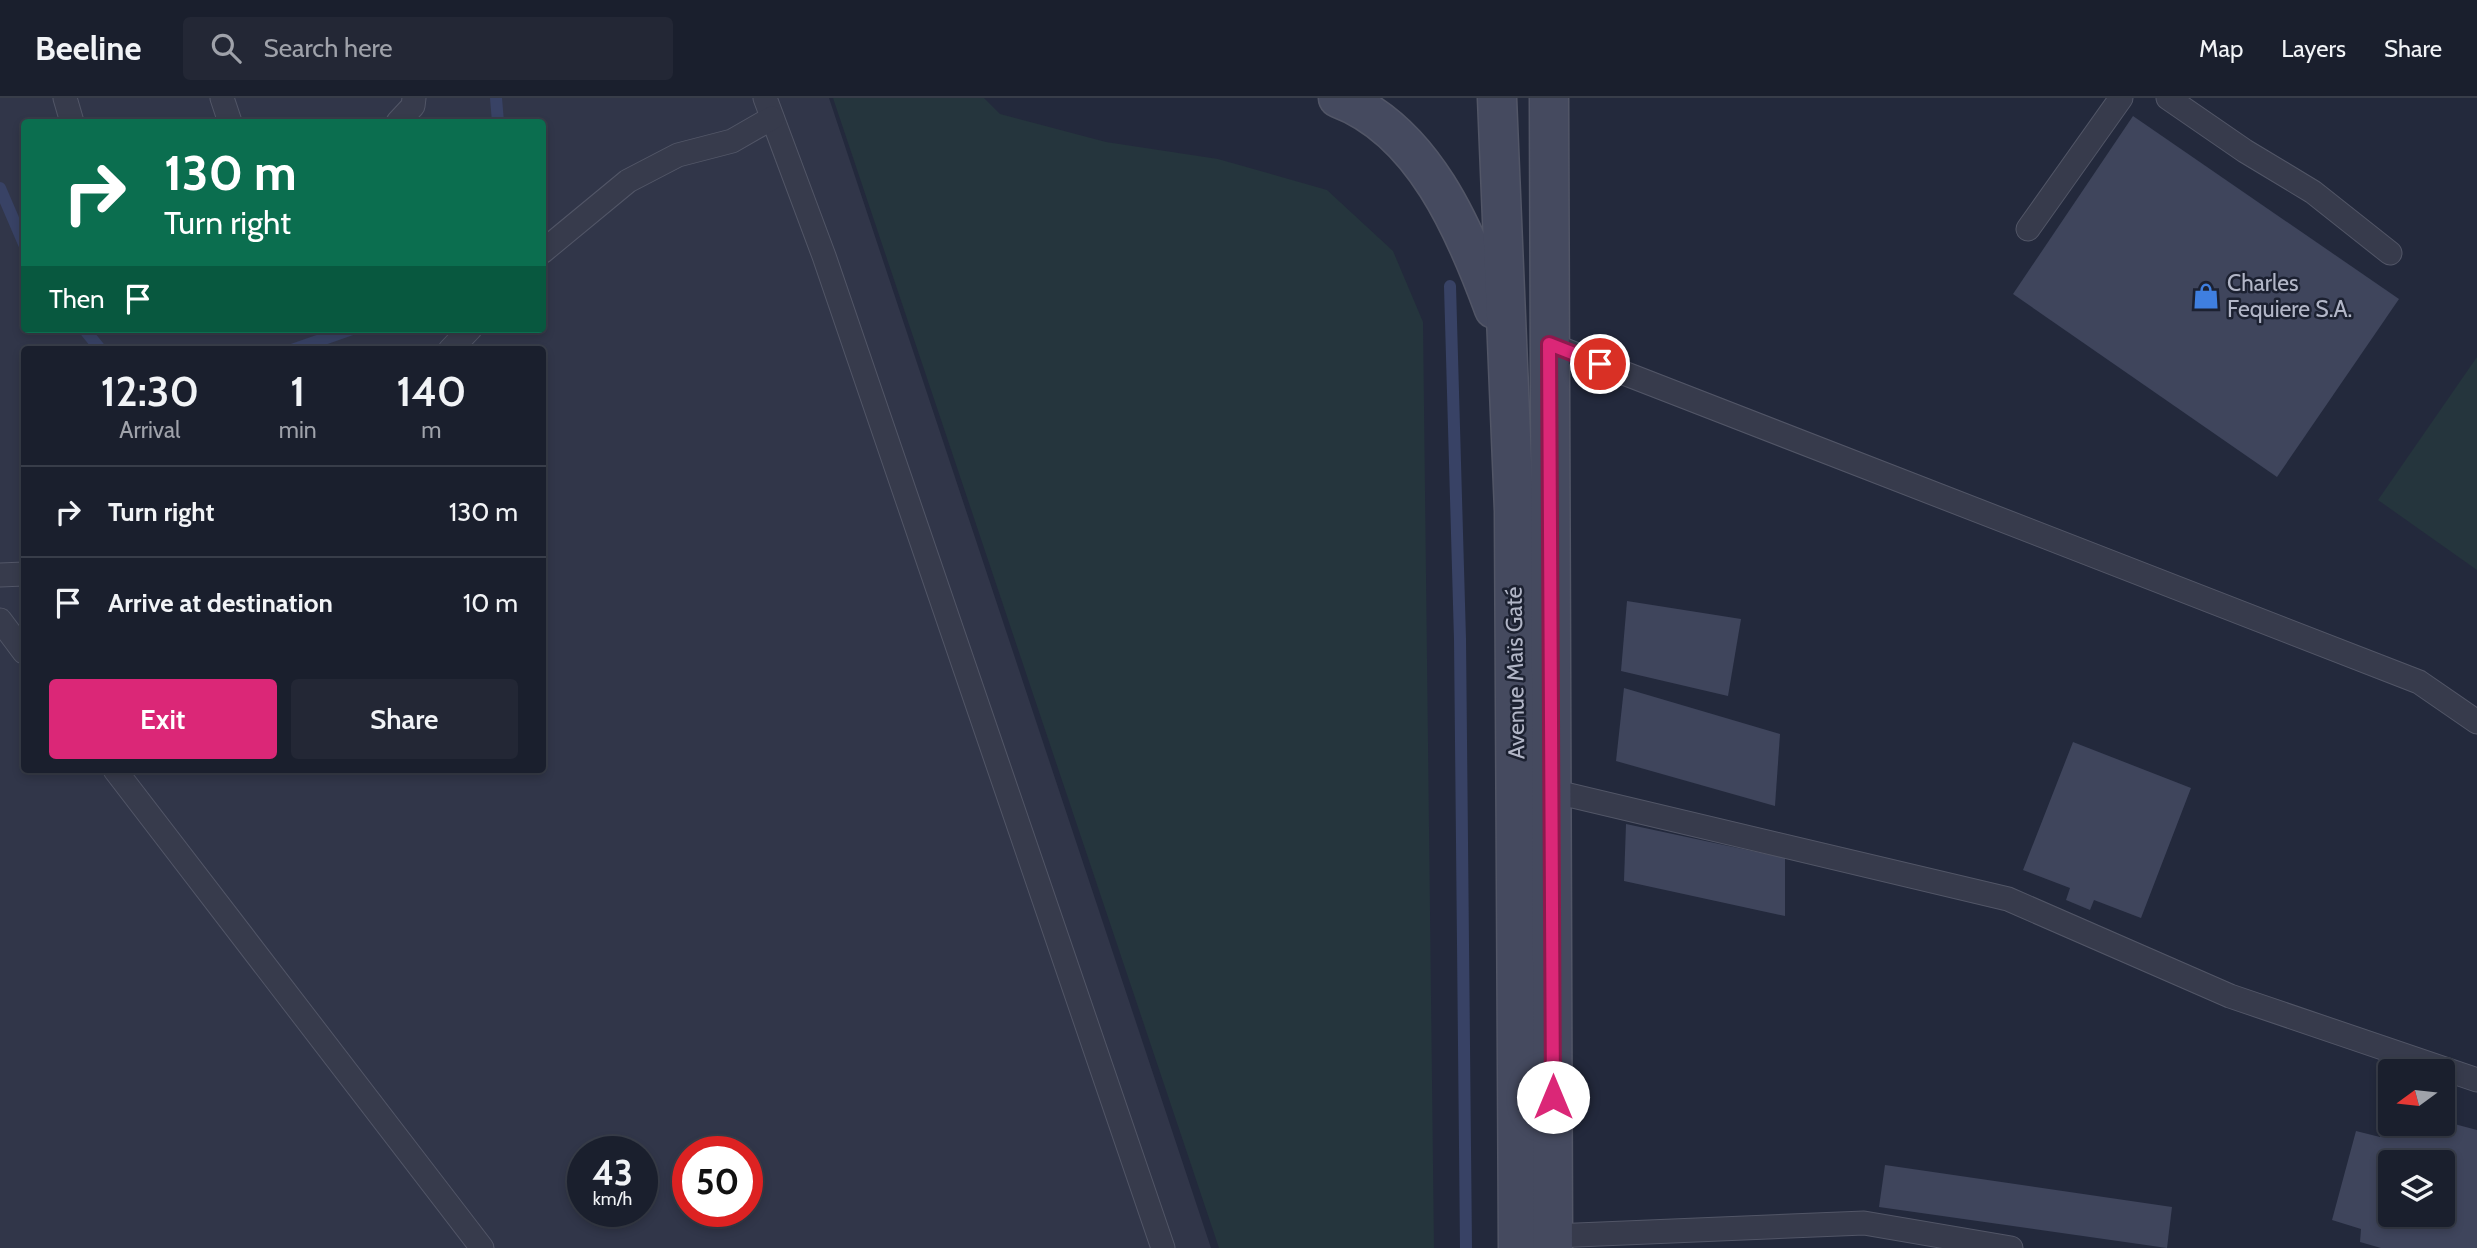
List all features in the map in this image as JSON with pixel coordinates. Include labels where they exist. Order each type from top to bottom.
[{"type":"main road","points":[[1338,98],[1364,108],[1423,164],[1471,247],[1507,342]]},
{"type":"main road","name":"Avenue Maïs Gaté","points":[[1497,98],[1542,1244]]},
{"type":"main road","name":"Avenue Maïs Gaté","points":[[1542,1244],[1552,791],[1549,98]]},
{"type":"lane","points":[[65,98],[71,119]]},
{"type":"lane","points":[[222,98],[229,119]]},
{"type":"lane","points":[[401,119],[413,106],[414,98]]},
{"type":"lane","points":[[2028,229],[2121,98]]},
{"type":"lane","points":[[2168,98],[2245,151],[2313,191],[2390,253]]},
{"type":"lane","points":[[546,249],[628,181],[678,155],[732,141],[769,108],[824,256],[1163,1248]]},
{"type":"lane","points":[[454,346],[466,333]]},
{"type":"lane","points":[[1549,344],[2419,682],[2477,722]]},
{"type":"lane","points":[[0,575],[21,574]]},
{"type":"lane","points":[[0,620],[21,648]]},
{"type":"lane","points":[[117,773],[482,1248]]},
{"type":"lane","points":[[1552,791],[2008,899],[2230,996],[2477,1080]]},
{"type":"lane","points":[[1542,1244],[1864,1223],[2011,1248]]},
{"type":"shaded area","points":[[0,98],[829,98],[1211,1248],[0,1248]]},
{"type":"shaded area","points":[[833,98],[984,98],[1000,114],[1106,142],[1218,159],[1327,190],[1393,251],[1423,322],[1434,1248],[1219,1248]]},
{"type":"shaded area","points":[[2477,357],[2477,570],[2378,500]]},
{"type":"building","name":"Charles Fequiere S.A.","points":[[2133,116],[2399,299],[2277,477],[2013,294]]},
{"type":"building","points":[[1627,601],[1741,619],[1728,696],[1621,671]]},
{"type":"building","points":[[1624,688],[1780,734],[1775,806],[1616,761]]},
{"type":"building","points":[[2073,742],[2191,788],[2141,918],[2094,900],[2090,910],[2066,900],[2070,888],[2023,870]]},
{"type":"building","points":[[1626,824],[1785,858],[1785,916],[1624,881]]},
{"type":"building","points":[[2455,1124],[2477,1130],[2477,1248],[2381,1248],[2360,1242],[2361,1229],[2332,1220],[2356,1131],[2380,1137],[2455,1136]]},
{"type":"building","points":[[1885,1165],[2172,1207],[2167,1248],[1879,1207]]},
{"type":"waterway","points":[[496,98],[498,119]]},
{"type":"waterway","points":[[0,188],[21,237]]},
{"type":"waterway","points":[[1450,286],[1460,639],[1466,1248]]},
{"type":"waterway","points":[[87,333],[98,346]]},
{"type":"waterway","points":[[303,346],[341,333]]},
{"type":"place","name":"Charles Fequiere S.A.","points":[[2206,296]]},
{"type":"route","points":[[1553,1097],[1549,344],[1600,364]]}]
